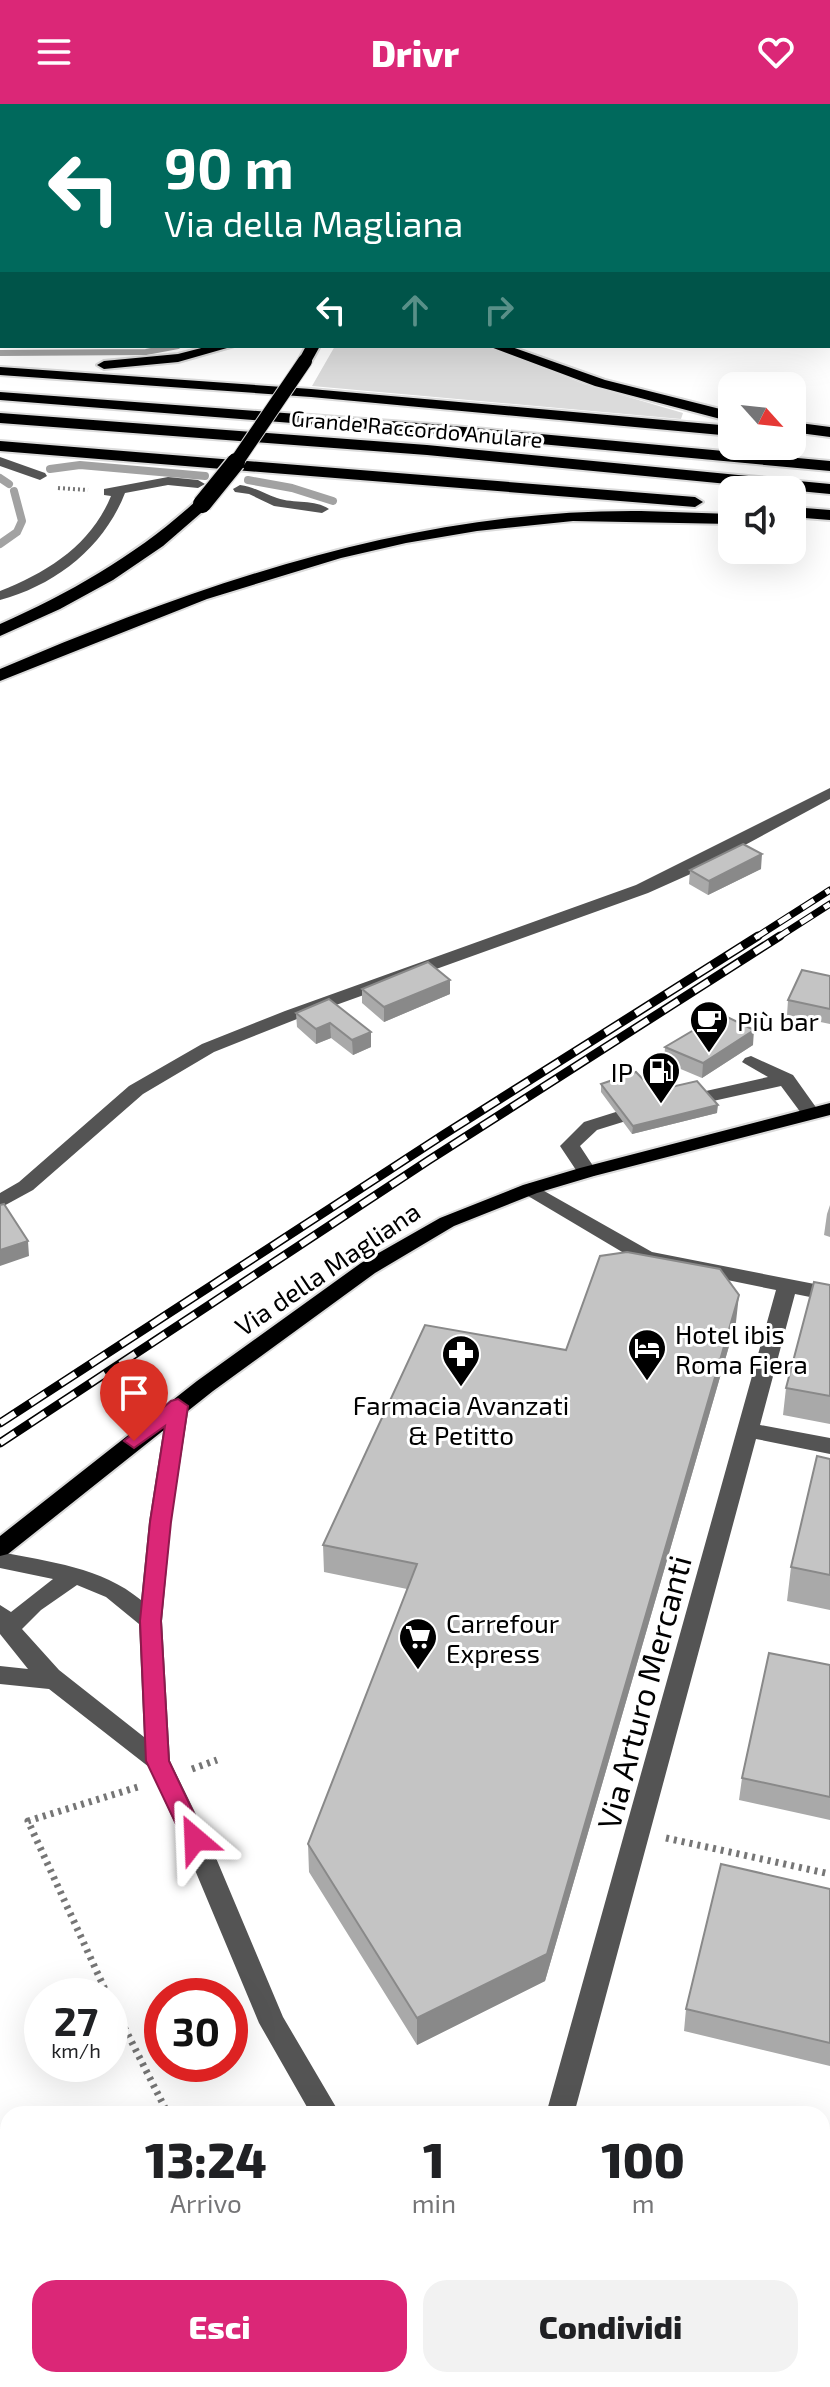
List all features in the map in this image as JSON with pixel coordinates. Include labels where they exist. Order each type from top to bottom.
[{"type":"highway","points":[[0,370],[148,362],[220,348]]},
{"type":"highway","points":[[501,348],[612,387],[718,414]]},
{"type":"highway","points":[[6,628],[132,560],[202,504],[227,475],[309,353]]},
{"type":"highway","name":"Grande Raccordo Anulare","points":[[0,370],[311,393],[718,430]]},
{"type":"highway","name":"Grande Raccordo Anulare","points":[[0,396],[432,429],[830,466]]},
{"type":"highway","name":"Grande Raccordo Anulare","points":[[0,418],[427,450],[830,489]]},
{"type":"highway","points":[[806,429],[830,432]]},
{"type":"highway","points":[[806,438],[830,441]]},
{"type":"highway","name":"Grande Raccordo Anulare","points":[[0,446],[461,481],[718,505]]},
{"type":"highway","points":[[806,513],[830,515]]},
{"type":"highway","points":[[0,676],[229,583],[386,540],[553,517],[718,519]]},
{"type":"highway","points":[[806,523],[830,524]]},
{"type":"main road","name":"Via della Magliana","points":[[0,1548],[178,1406],[368,1268],[447,1222],[530,1189],[587,1172],[821,1111]]},
{"type":"street","points":[[0,461],[40,476]]},
{"type":"street","points":[[0,596],[33,584],[77,557],[116,502],[114,490],[168,481],[198,484]]},
{"type":"street","points":[[240,489],[253,491],[274,502],[322,509]]},
{"type":"street","points":[[0,1202],[26,1186],[136,1090],[208,1048],[642,889],[689,868],[830,793]]},
{"type":"street","points":[[751,1062],[786,1079],[821,1111]]},
{"type":"street","points":[[704,1097],[786,1079]]},
{"type":"street","points":[[587,1172],[570,1146],[579,1131],[599,1121],[619,1117]]},
{"type":"street","points":[[530,1189],[646,1257],[830,1294]]},
{"type":"street","name":"Via Arturo Mercanti","points":[[562,2106],[787,1286]]},
{"type":"street","points":[[178,1406],[160,1522],[150,1621],[162,1770],[195,1839],[272,2023],[321,2106]]},
{"type":"street","points":[[747,1430],[830,1446]]},
{"type":"street","points":[[0,1560],[75,1575],[114,1591],[150,1621]]},
{"type":"street","points":[[75,1575],[4,1621],[56,1681],[162,1770]]},
{"type":"street","points":[[0,1675],[56,1681]]},
{"type":"path","points":[[100,1978],[28,1821],[162,1770],[217,1760]]},
{"type":"path","points":[[637,1832],[830,1874]]},
{"type":"path","points":[[128,2035],[164,2106]]},
{"type":"shaded area","points":[[334,348],[493,348],[584,384],[683,413],[681,419],[312,386]]},
{"type":"building","points":[[743,844],[762,854],[709,881],[690,870]]},
{"type":"building","points":[[428,962],[450,980],[384,1007],[362,989]]},
{"type":"building","points":[[802,970],[830,976],[830,1009],[788,1000]]},
{"type":"building","points":[[329,999],[371,1032],[352,1040],[330,1023],[316,1029],[296,1013]]},
{"type":"building","points":[[721,1014],[754,1030],[703,1063],[665,1047]]},
{"type":"building","name":"IP","points":[[636,1072],[654,1091],[697,1081],[718,1105],[633,1126],[601,1084]]},
{"type":"building","points":[[4,1204],[28,1241],[0,1250],[0,1205]]},
{"type":"building","points":[[627,1252],[720,1269],[739,1295],[547,1954],[417,2018],[308,1844],[417,1564],[323,1545],[425,1325],[566,1350],[600,1256]]},
{"type":"building","points":[[814,1282],[830,1285],[830,1396],[786,1388]]},
{"type":"building","points":[[817,1456],[830,1459],[830,1575],[791,1567]]},
{"type":"building","points":[[769,1653],[830,1665],[830,1797],[742,1778]]},
{"type":"building","points":[[721,1864],[830,1889],[830,2043],[686,2009]]},
{"type":"waterway","points":[[0,353],[146,352],[167,348]]},
{"type":"waterway","points":[[50,469],[80,465],[205,476]]},
{"type":"waterway","points":[[0,478],[9,484]]},
{"type":"waterway","points":[[248,480],[292,488],[333,501]]},
{"type":"waterway","points":[[0,544],[17,532],[22,521],[14,491]]},
{"type":"railway","points":[[755,938],[830,890]]},
{"type":"railway","points":[[777,938],[830,904]]},
{"type":"railway","points":[[0,1423],[443,1135],[758,936]]},
{"type":"railway","points":[[0,1443],[429,1160],[780,936]]},
{"type":"place","name":"Più bar","points":[[709,1054]]},
{"type":"place","name":"IP","points":[[661,1105]]},
{"type":"place","name":"Hotel ibis Roma Fiera","points":[[647,1382]]},
{"type":"place","name":"Farmacia Avanzati & Petitto","points":[[461,1388]]},
{"type":"place","name":"Carrefour Express","points":[[418,1671]]},
{"type":"route","points":[[134,1441],[178,1406],[160,1522],[150,1621],[158,1761],[195,1839]]}]
